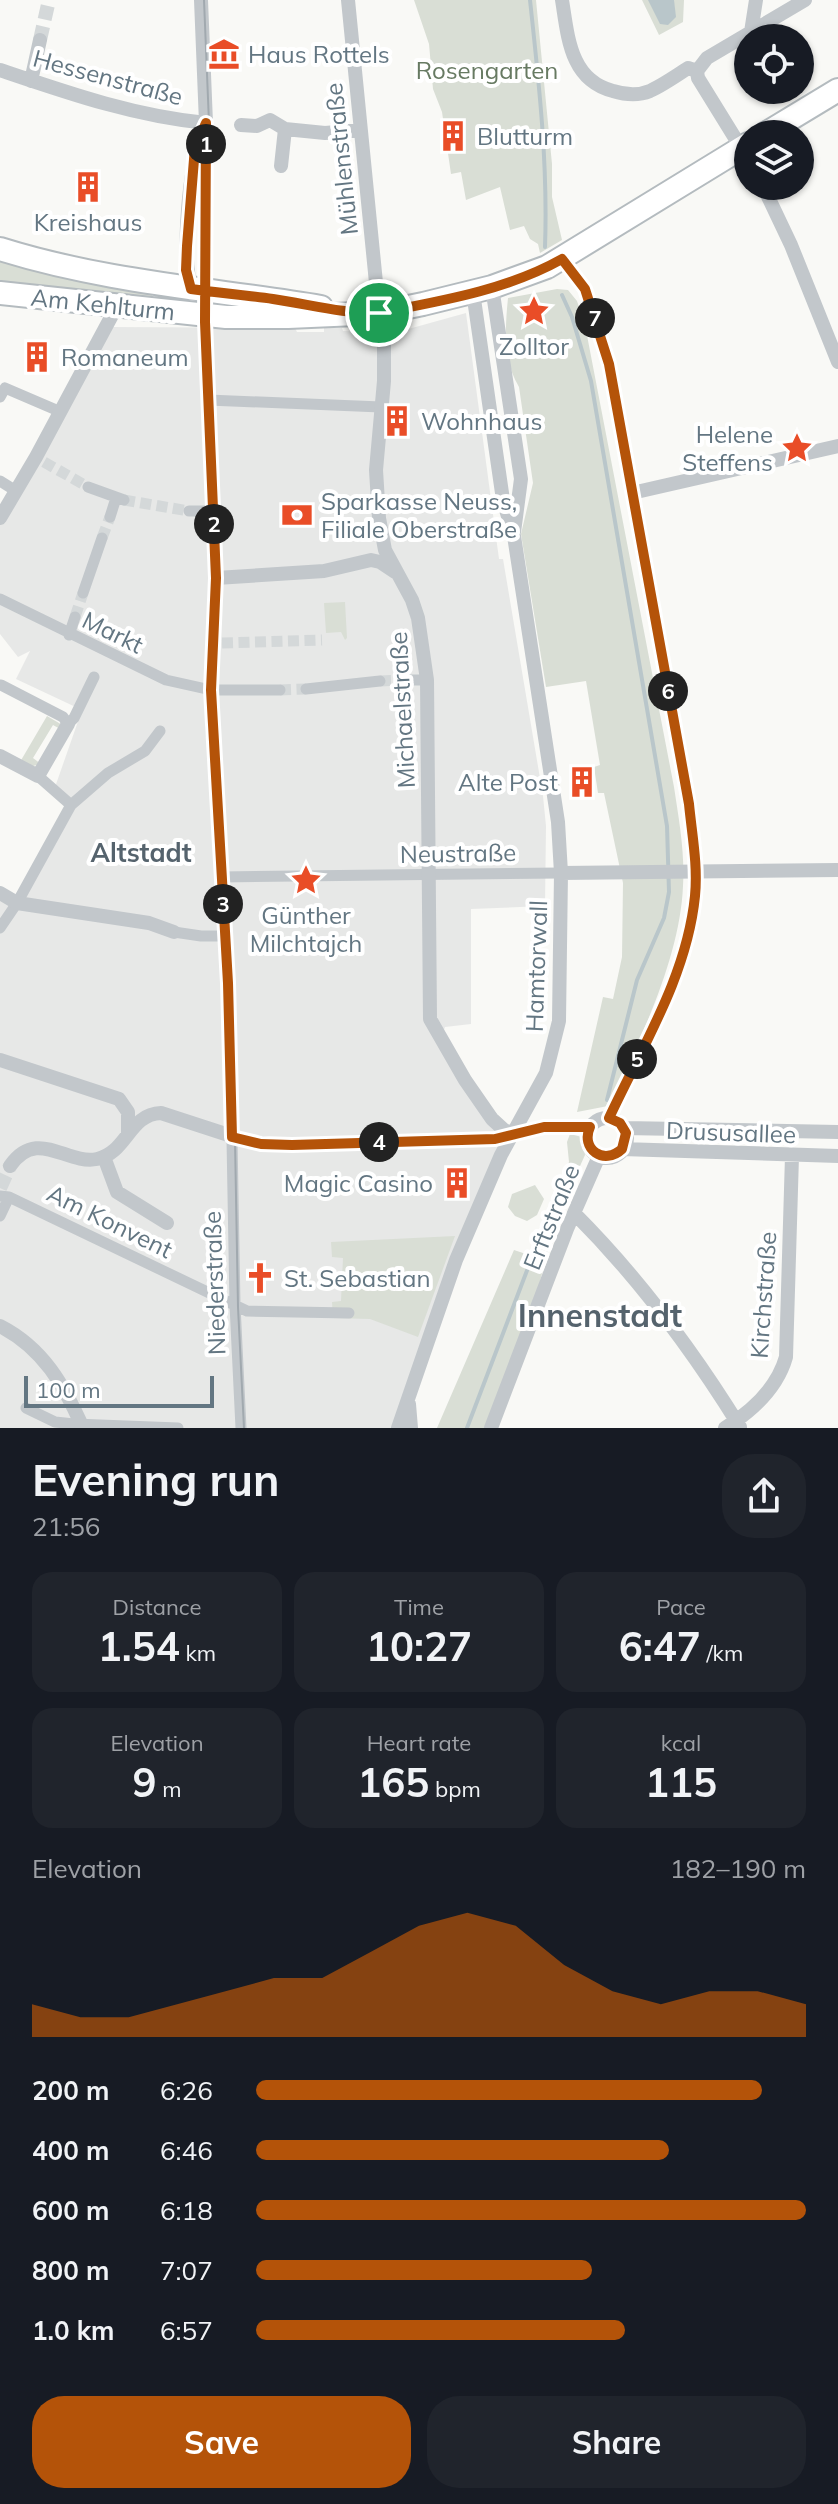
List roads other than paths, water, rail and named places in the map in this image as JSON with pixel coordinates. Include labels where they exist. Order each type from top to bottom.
[{"type":"main road","points":[[788,120],[838,90]]},
{"type":"main road","points":[[370,313],[483,290],[529,275],[562,259],[734,157]]},
{"type":"main road","name":"Am Kehlturm","points":[[0,249],[59,265],[198,290],[370,313]]},
{"type":"main road","name":"Am Kehlturm","points":[[0,293],[205,315],[288,317],[370,313]]},
{"type":"street","points":[[201,0],[206,123],[198,290],[205,315],[216,578],[218,644],[211,690],[213,738]]},
{"type":"street","name":"Mühlenstraße","points":[[348,0],[360,130],[370,313]]},
{"type":"street","points":[[562,0],[574,59],[582,72],[602,88],[638,94],[650,91],[688,68],[697,71]]},
{"type":"street","points":[[752,24],[756,0]]},
{"type":"street","points":[[764,24],[805,0]]},
{"type":"street","points":[[31,81],[40,40]]},
{"type":"street","points":[[734,42],[707,58],[697,71],[698,78],[734,132]]},
{"type":"street","name":"Hessenstraße","points":[[0,70],[122,109],[206,123]]},
{"type":"street","points":[[241,125],[257,126],[270,120],[285,129],[325,133],[360,130]]},
{"type":"street","points":[[281,166],[285,129]]},
{"type":"street","points":[[770,200],[838,362]]},
{"type":"street","points":[[562,259],[585,289],[609,364],[689,804],[688,873],[693,912],[673,981],[609,1118]]},
{"type":"street","points":[[483,290],[521,479],[514,536]]},
{"type":"street","points":[[483,290],[503,500],[514,536]]},
{"type":"street","points":[[0,518],[40,460],[61,412],[117,306]]},
{"type":"street","name":"Michaelstraße","points":[[370,313],[384,329],[384,381],[376,486],[382,541],[418,618],[426,674],[428,959],[432,1026],[492,1119],[512,1133]]},
{"type":"street","points":[[0,397],[5,388],[61,412]]},
{"type":"street","points":[[208,400],[381,407]]},
{"type":"street","points":[[632,493],[838,446]]},
{"type":"street","points":[[0,481],[16,491]]},
{"type":"street","points":[[88,487],[120,499],[110,517]]},
{"type":"street","points":[[189,511],[213,511]]},
{"type":"street","name":"Hamtorwall","points":[[398,1428],[456,1260],[512,1133],[546,1073],[559,1021],[561,873],[558,822],[514,536]]},
{"type":"street","points":[[83,593],[102,538]]},
{"type":"street","points":[[216,578],[324,571],[371,560],[382,541]]},
{"type":"street","points":[[371,560],[397,574]]},
{"type":"street","name":"Markt","points":[[0,599],[151,675],[211,690],[280,690]]},
{"type":"street","points":[[69,635],[75,617]]},
{"type":"street","points":[[408,680],[426,674]]},
{"type":"street","points":[[38,776],[74,718],[94,677]]},
{"type":"street","points":[[306,689],[380,681]]},
{"type":"street","points":[[1,685],[63,717],[68,724]]},
{"type":"street","points":[[0,928],[71,805],[108,773],[145,751],[160,731]]},
{"type":"street","name":"Niederstraße","points":[[213,738],[225,936],[241,1428]]},
{"type":"street","points":[[0,756],[38,776],[71,805]]},
{"type":"street","name":"Neustraße","points":[[221,877],[838,870]]},
{"type":"street","points":[[0,893],[17,903],[149,923],[174,932],[225,936]]},
{"type":"street","points":[[0,1060],[119,1099],[128,1112],[128,1133]]},
{"type":"street","points":[[530,1103],[535,1119],[544,1127]]},
{"type":"street","points":[[10,1166],[22,1154],[41,1148],[85,1160],[104,1157],[148,1115],[161,1113],[232,1137],[261,1144],[292,1145],[491,1139],[544,1127],[590,1127],[598,1120],[609,1118],[624,1128],[626,1139],[622,1149],[612,1157],[599,1156],[588,1144],[590,1127]]},
{"type":"street","name":"Drususallee","points":[[624,1128],[838,1132]]},
{"type":"street","name":"Drususallee","points":[[622,1149],[838,1156]]},
{"type":"street","name":"Erftstraße","points":[[491,1428],[599,1156]]},
{"type":"street","name":"Kirchstraße","points":[[734,1426],[765,1396],[786,1357],[792,1156]]},
{"type":"street","points":[[104,1157],[117,1192],[167,1223]]},
{"type":"street","name":"Am Konvent","points":[[0,1216],[5,1197],[247,1311],[349,1313]]},
{"type":"street","points":[[574,1213],[696,1358],[734,1426]]},
{"type":"street","points":[[0,1326],[27,1342],[41,1355],[61,1383],[82,1426]]},
{"type":"street","name":"Hamtorwall","points":[[409,1400],[411,1428]]},
{"type":"street","points":[[26,1408],[55,1422],[82,1426],[178,1428]]},
{"type":"waterway","points":[[530,0],[544,154],[545,247]]},
{"type":"waterway","points":[[562,295],[572,317],[591,381],[667,826],[669,892],[664,918],[637,980],[607,1100]]},
{"type":"waterway","points":[[467,1428],[531,1260]]},
{"type":"tunnel","points":[[40,40],[49,0]]},
{"type":"tunnel","points":[[44,462],[88,487]]},
{"type":"tunnel","points":[[124,500],[189,511]]},
{"type":"tunnel","points":[[102,538],[110,517]]},
{"type":"tunnel","points":[[75,617],[83,593]]},
{"type":"tunnel","points":[[222,643],[322,640]]},
{"type":"tunnel","points":[[380,681],[408,680]]},
{"type":"tunnel","points":[[280,690],[306,689]]},
{"type":"tunnel","points":[[0,1188],[10,1166]]},
{"type":"tram line","points":[[204,0],[209,123],[208,315],[219,577],[214,715],[233,1028],[238,1307],[244,1428]]},
{"type":"place","name":"Haus Rottels","points":[[224,54]]},
{"type":"place","name":"Blutturm","points":[[453,136]]},
{"type":"place","name":"Kreishaus","points":[[88,187]]},
{"type":"place","name":"Zolltor","points":[[534,311]]},
{"type":"place","name":"Romaneum","points":[[37,357]]},
{"type":"place","name":"Wohnhaus","points":[[397,421]]},
{"type":"place","name":"Helene Steffens","points":[[797,448]]},
{"type":"place","name":"Sparkasse Neuss, Filiale Oberstraße","points":[[297,515]]},
{"type":"place","name":"Alte Post","points":[[582,782]]},
{"type":"place","name":"Günther Milchtajch","points":[[306,880]]},
{"type":"place","name":"Magic Casino","points":[[457,1183]]},
{"type":"place","name":"St. Sebastian","points":[[260,1278]]},
{"type":"district","name":"Altstadt","points":[[141,852]]},
{"type":"district","name":"Innenstadt","points":[[600,1315]]},
{"type":"park label","name":"Rosengarten","points":[[487,70]]}]
